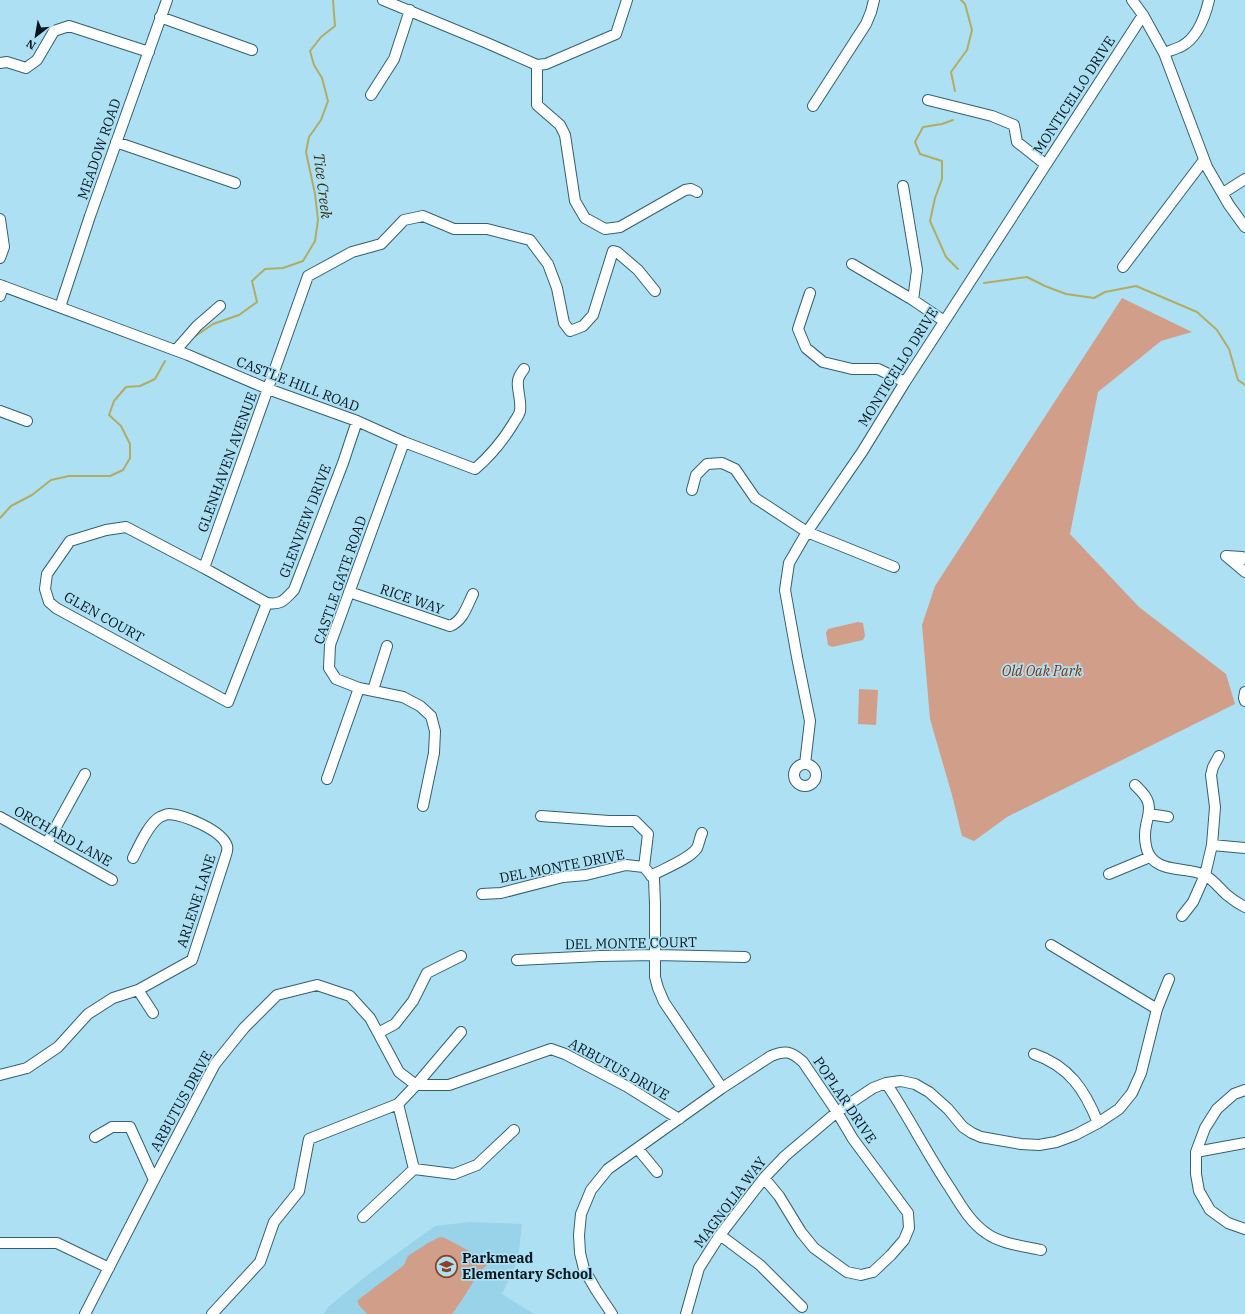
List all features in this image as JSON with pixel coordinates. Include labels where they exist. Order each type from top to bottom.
[{"type":"street","name":"MEADOW ROAD","points":[[60,308],[166,0]]},
{"type":"street","points":[[383,0],[410,10],[537,65],[546,64],[616,34],[627,0]]},
{"type":"street","points":[[813,106],[866,24],[874,0]]},
{"type":"street","points":[[1132,0],[1143,15],[1164,53],[1209,171],[1245,227]]},
{"type":"street","points":[[1164,53],[1181,46],[1190,40],[1205,15],[1209,0]]},
{"type":"street","points":[[371,95],[394,59],[410,10]]},
{"type":"street","name":"MONTICELLO DRIVE","points":[[806,764],[810,721],[785,590],[789,563],[806,532],[862,452],[904,382],[1143,15]]},
{"type":"street","points":[[160,17],[252,50]]},
{"type":"street","points":[[0,63],[7,62],[26,68],[37,60],[54,31],[69,26],[149,52]]},
{"type":"street","points":[[537,65],[537,105],[560,125],[565,135],[575,201],[585,218],[605,229],[620,227],[685,190],[692,189],[697,192]]},
{"type":"street","points":[[928,100],[992,116],[1014,125],[1017,142],[1045,164]]},
{"type":"street","points":[[116,142],[235,183]]},
{"type":"street","points":[[1123,267],[1204,160]]},
{"type":"street","points":[[1222,193],[1245,179]]},
{"type":"street","points":[[903,186],[917,270],[913,300]]},
{"type":"street","name":"GLENHAVEN AVENUE","points":[[204,568],[308,276],[352,252],[381,244],[404,220],[423,216],[454,229],[487,229],[530,240],[548,264],[558,288],[564,323],[570,331],[583,326],[593,315],[613,251],[617,252],[638,270],[655,291]]},
{"type":"street","points":[[0,220],[4,247],[0,258]]},
{"type":"street","points":[[852,264],[913,300],[944,321]]},
{"type":"street","name":"CASTLE HILL ROAD","points":[[1,289],[60,308],[176,350],[268,389],[357,421],[404,442],[475,469],[497,449],[506,437],[519,414],[520,397],[518,382],[519,377],[524,370]]},
{"type":"street","points":[[810,293],[798,329],[806,348],[823,362],[852,369],[878,369],[904,382]]},
{"type":"street","points":[[176,350],[197,326],[220,306]]},
{"type":"street","points":[[0,411],[26,421]]},
{"type":"street","name":"GLENVIEW DRIVE","points":[[267,603],[274,604],[282,602],[294,590],[343,463],[357,421]]},
{"type":"street","name":"CASTLE GATE ROAD","points":[[404,442],[330,645],[329,668],[336,679],[360,688],[403,697],[420,706],[431,716],[435,731],[434,753],[423,806]]},
{"type":"street","points":[[692,490],[696,475],[707,464],[722,463],[735,469],[755,498],[806,532],[894,567]]},
{"type":"street","name":"GLEN COURT","points":[[126,527],[267,603],[228,702],[56,608],[49,602],[44,589],[47,574],[70,541],[106,530],[126,527]]},
{"type":"street","points":[[1245,559],[1242,557],[1226,556],[1245,572]]},
{"type":"street","name":"RICE WAY","points":[[349,592],[450,626],[456,624],[463,615],[473,594]]},
{"type":"street","points":[[373,690],[387,646]]},
{"type":"street","points":[[328,778],[360,688]]},
{"type":"street","points":[[1245,692],[1245,701]]},
{"type":"street","points":[[1182,916],[1193,902],[1206,875],[1212,845],[1215,807],[1211,775],[1213,767],[1219,756]]},
{"type":"street","points":[[47,843],[85,774]]},
{"type":"street","points":[[1135,785],[1143,792],[1148,802],[1149,814],[1145,828],[1145,842],[1150,856],[1166,867],[1178,870],[1191,870],[1206,875],[1226,895],[1245,907]]},
{"type":"street","name":"ARLENE LANE","points":[[0,1075],[27,1068],[58,1047],[88,1014],[113,998],[138,990],[192,960],[226,855],[227,847],[224,840],[214,830],[190,819],[168,814],[158,818],[150,826],[133,858]]},
{"type":"street","points":[[1149,814],[1168,817]]},
{"type":"street","points":[[541,816],[609,821],[635,821],[648,834],[644,867]]},
{"type":"street","name":"ORCHARD LANE","points":[[0,817],[112,880]]},
{"type":"street","points":[[651,876],[689,855],[697,848],[702,833]]},
{"type":"street","points":[[1212,845],[1245,848]]},
{"type":"street","points":[[1109,874],[1150,856]]},
{"type":"street","name":"DEL MONTE DRIVE","points":[[482,894],[501,894],[563,877],[586,875],[626,865],[644,867],[654,879],[655,977],[658,988],[664,1002],[722,1088]]},
{"type":"street","points":[[1051,944],[1157,1009]]},
{"type":"street","name":"DEL MONTE COURT","points":[[517,960],[655,955],[745,957]]},
{"type":"street","points":[[378,1033],[395,1024],[413,1001],[427,973],[461,956]]},
{"type":"street","name":"MAGNOLIA WAY","points":[[686,1314],[699,1268],[720,1235],[764,1178],[785,1156],[837,1112],[874,1088],[886,1083],[901,1081],[916,1084],[929,1092],[948,1109],[963,1127],[981,1137],[1021,1144],[1039,1145],[1056,1142],[1075,1135],[1098,1123],[1119,1109],[1132,1093],[1141,1073],[1157,1009],[1169,979]]},
{"type":"street","name":"ARBUTUS DRIVE","points":[[86,1314],[215,1064],[244,1028],[277,995],[317,985],[350,996],[370,1018],[399,1072],[416,1085],[449,1084],[551,1049],[565,1054],[626,1086],[679,1119]]},
{"type":"street","points":[[138,990],[153,1013]]},
{"type":"street","points":[[212,1314],[260,1262],[274,1222],[299,1191],[309,1139],[398,1104],[461,1032]]},
{"type":"street","name":"POPLAR DRIVE","points":[[612,1314],[584,1269],[580,1253],[578,1234],[581,1214],[591,1190],[608,1169],[722,1088],[771,1056],[780,1052],[788,1052],[803,1062],[837,1112],[853,1139],[908,1213],[909,1228],[904,1240],[873,1272],[861,1275],[847,1272],[814,1248],[801,1232],[779,1196],[764,1178]]},
{"type":"street","points":[[1034,1054],[1048,1058],[1074,1079],[1091,1106],[1098,1123]]},
{"type":"street","points":[[886,1083],[936,1168],[972,1220],[986,1233],[994,1237],[1007,1242],[1041,1250]]},
{"type":"street","points":[[1245,1090],[1234,1094],[1217,1109],[1205,1128],[1196,1152],[1196,1174],[1200,1191],[1210,1210],[1228,1223],[1245,1229]]},
{"type":"street","points":[[398,1104],[414,1169]]},
{"type":"street","points":[[95,1137],[112,1127],[130,1127],[154,1180]]},
{"type":"street","points":[[414,1169],[454,1174],[477,1165],[514,1130]]},
{"type":"street","points":[[1196,1152],[1245,1143]]},
{"type":"street","points":[[638,1148],[657,1172]]},
{"type":"street","points":[[363,1218],[414,1169]]},
{"type":"street","points":[[720,1235],[760,1265],[802,1307]]},
{"type":"street","points":[[0,1243],[57,1243],[109,1268]]},
{"type":"shaded area","name":"Parkmead Elementary School","points":[[469,1222],[522,1224],[518,1260],[502,1294],[534,1314],[324,1314],[328,1307],[370,1273],[435,1226]]},
{"type":"green space","name":"Old Oak Park","points":[[1122,298],[1192,332],[1161,341],[1098,392],[1070,534],[1139,607],[1226,674],[1235,704],[1007,817],[974,841],[962,836],[930,719],[922,625],[935,586]]},
{"type":"green space","points":[[858,622],[863,623],[865,636],[863,640],[832,647],[828,645],[826,633],[828,629]]},
{"type":"green space","points":[[859,689],[878,690],[876,725],[858,724]]},
{"type":"green space","points":[[440,1237],[445,1238],[486,1260],[487,1265],[480,1271],[452,1314],[367,1314],[358,1304],[358,1300],[404,1265],[408,1256]]},
{"type":"waterway","name":"Tice Creek","points":[[194,337],[213,324],[239,315],[257,302],[252,281],[265,269],[283,268],[303,261],[315,241],[318,220],[315,194],[306,152],[309,137],[321,120],[328,101],[322,78],[314,65],[310,51],[321,37],[335,26],[333,0]]},
{"type":"waterway","name":"Tice Creek","points":[[955,91],[951,72],[967,50],[972,30],[965,4],[961,0]]},
{"type":"waterway","name":"Tice Creek","points":[[953,120],[942,124],[923,127],[915,142],[920,154],[942,161],[942,179],[935,198],[930,221],[946,257],[958,269]]},
{"type":"waterway","name":"Tice Creek","points":[[984,283],[1027,277],[1066,294],[1094,298],[1105,292],[1136,286],[1197,312],[1217,330],[1229,349],[1238,380],[1245,385]]},
{"type":"waterway","name":"Tice Creek","points":[[0,518],[11,506],[32,495],[51,480],[69,476],[110,476],[123,470],[130,458],[130,444],[121,426],[109,415],[114,401],[126,387],[140,386],[155,379],[165,361]]},
{"type":"place","name":"Parkmead Elementary School","points":[[447,1266]]}]
